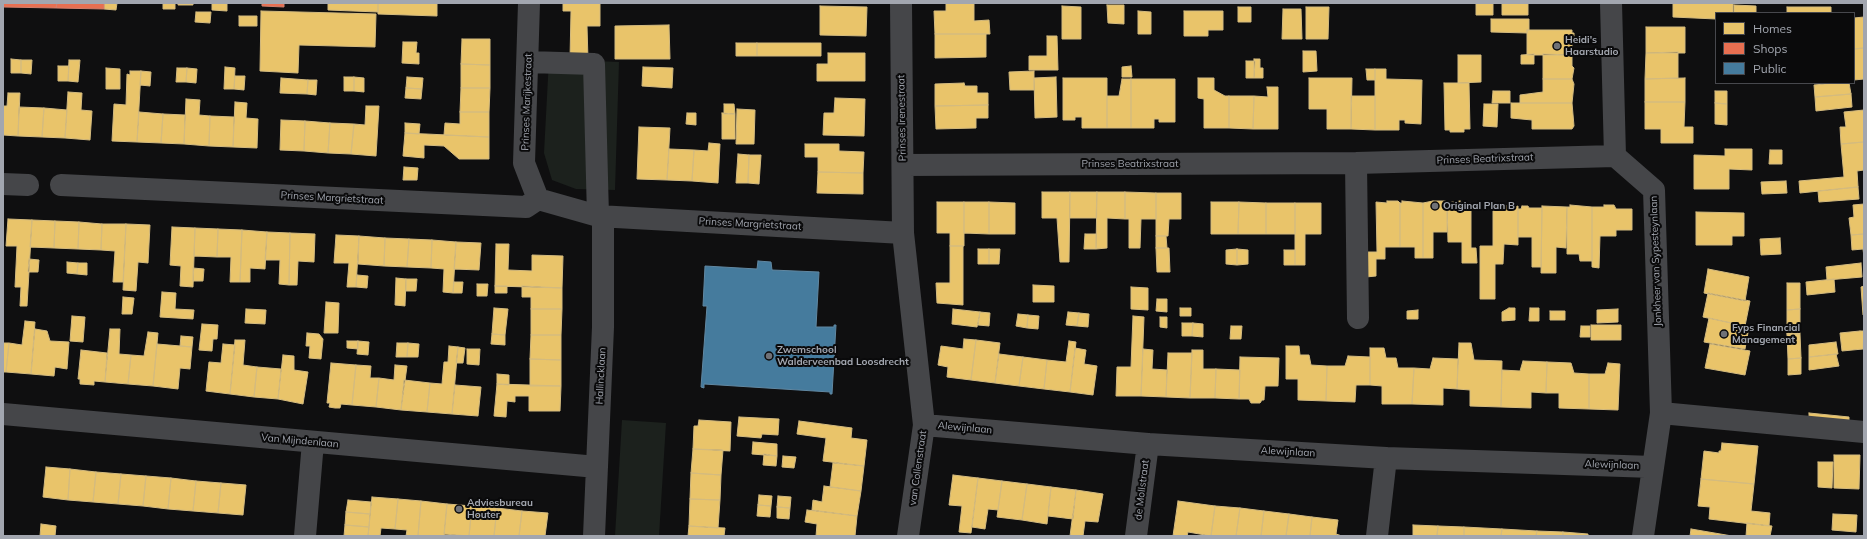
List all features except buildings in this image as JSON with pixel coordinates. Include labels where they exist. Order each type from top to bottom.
[{"type":"street","name":"Prinses Marijkestraat","points":[[529,3],[524,163],[538,199]]},
{"type":"street","name":"Prinses Irenestraat","points":[[901,3],[903,233]]},
{"type":"street","points":[[1611,3],[1615,156]]},
{"type":"street","points":[[528,62],[594,64],[600,216]]},
{"type":"street","name":"Prinses Beatrixstraat","points":[[903,165],[1356,163],[1615,156]]},
{"type":"street","name":"Jonkheer van Sypesteynlaan","points":[[1615,156],[1654,190],[1661,414],[1643,536]]},
{"type":"street","points":[[1356,163],[1358,318]]},
{"type":"street","points":[[3,184],[28,185]]},
{"type":"street","name":"Prinses Margrietstraat","points":[[61,185],[526,207],[538,199],[600,216],[903,233]]},
{"type":"street","name":"Hallincklaan","points":[[594,536],[603,326],[600,216]]},
{"type":"street","name":"van Collenstraat","points":[[903,233],[924,425],[908,536]]},
{"type":"street","name":"Van Mijndenlaan","points":[[3,414],[596,467]]},
{"type":"street","points":[[1661,414],[1864,432]]},
{"type":"street","name":"Alewijnlaan","points":[[924,425],[1148,444],[1386,458],[1653,467]]},
{"type":"street","points":[[305,536],[313,442]]},
{"type":"street","name":"de Mollstraat","points":[[1136,536],[1148,444]]},
{"type":"street","points":[[1377,536],[1386,458]]},
{"type":"shaded area","points":[[549,59],[619,62],[615,190],[576,189],[552,180],[544,153]]},
{"type":"shaded area","points":[[622,420],[666,423],[659,536],[615,536]]},
{"type":"place","name":"Heidi's Haarstudio","points":[[1557,46]]},
{"type":"place","name":"Original Plan B","points":[[1435,206]]},
{"type":"place","name":"Fyps Financial Management","points":[[1724,334]]},
{"type":"place","name":"Zwemschool Walderveenbad Loosdrecht","points":[[769,356]]},
{"type":"place","name":"Adviesbureau Houter","points":[[459,509]]}]
